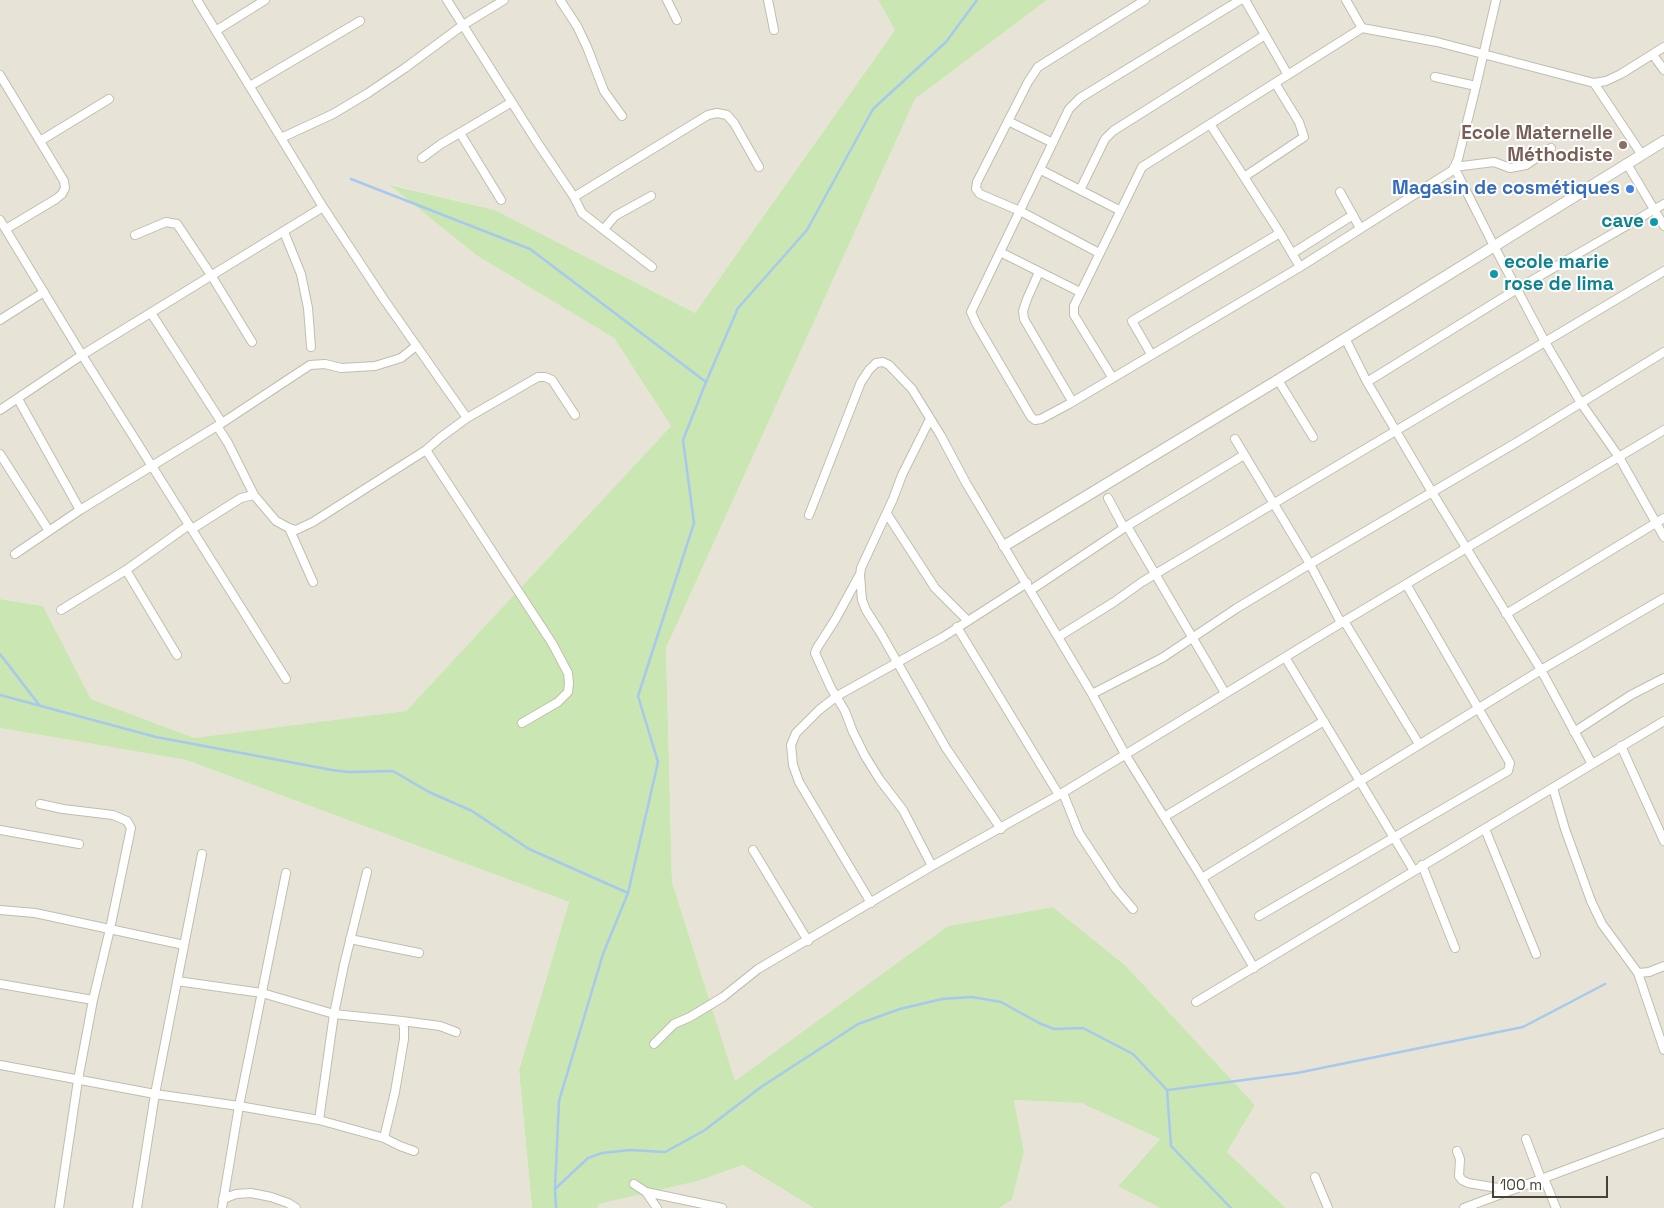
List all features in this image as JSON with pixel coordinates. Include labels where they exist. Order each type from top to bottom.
[{"type":"street","points":[[197,0],[323,207],[416,346],[467,418]]},
{"type":"street","points":[[217,30],[265,0]]},
{"type":"street","points":[[447,0],[574,197],[582,213],[652,267]]},
{"type":"street","points":[[281,138],[333,114],[368,93],[463,25],[504,0]]},
{"type":"street","points":[[560,0],[587,47],[604,91],[622,116]]},
{"type":"street","points":[[667,0],[677,20]]},
{"type":"street","points":[[768,0],[774,30]]},
{"type":"street","points":[[1099,253],[1020,211],[980,194],[976,189],[977,182],[1028,82],[1038,67],[1145,0]]},
{"type":"street","points":[[1240,0],[1080,98],[1069,110],[971,312],[1030,416],[1035,420],[1041,419],[1300,267],[1453,170],[1458,159],[1496,0]]},
{"type":"street","points":[[1245,0],[1288,75]]},
{"type":"street","points":[[1346,0],[1362,28]]},
{"type":"street","points":[[250,86],[360,22]]},
{"type":"street","points":[[1112,377],[1074,315],[1074,306],[1142,167],[1362,28],[1436,42],[1594,83],[1606,81],[1621,74],[1664,47]]},
{"type":"street","points":[[1080,190],[1105,139],[1113,131],[1266,35]]},
{"type":"street","points":[[1653,55],[1664,70]]},
{"type":"street","points":[[0,76],[64,181],[65,188],[56,199],[6,229]]},
{"type":"street","points":[[1434,76],[1476,86]]},
{"type":"street","points":[[1244,177],[1304,137],[1299,122],[1275,83]]},
{"type":"street","points":[[1594,83],[1642,155]]},
{"type":"street","points":[[40,141],[109,99]]},
{"type":"street","points":[[422,158],[512,102]]},
{"type":"street","points":[[574,197],[708,115],[727,115],[734,122],[759,167]]},
{"type":"street","points":[[1008,121],[1053,143]]},
{"type":"street","points":[[1210,124],[1293,253],[1300,267]]},
{"type":"street","points":[[460,133],[501,200]]},
{"type":"street","points":[[1004,546],[1664,142]]},
{"type":"street","points":[[1454,166],[1494,162],[1510,168],[1526,165],[1551,148]]},
{"type":"street","points":[[1627,164],[1664,226]]},
{"type":"street","points":[[1454,166],[1545,342],[1581,403],[1620,457],[1664,537]]},
{"type":"street","points":[[1041,170],[1120,210]]},
{"type":"street","points":[[1340,192],[1360,228]]},
{"type":"street","points":[[604,229],[615,216],[651,196]]},
{"type":"street","points":[[1367,382],[1517,289],[1664,204]]},
{"type":"street","points":[[0,410],[82,355],[323,207]]},
{"type":"street","points":[[1293,253],[1353,215]]},
{"type":"street","points":[[0,220],[82,355],[286,680]]},
{"type":"street","points":[[136,235],[166,222],[177,224],[252,342]]},
{"type":"street","points":[[284,232],[301,274],[308,308],[311,347]]},
{"type":"street","points":[[1151,354],[1132,321],[1280,233]]},
{"type":"street","points":[[1000,252],[1080,292]]},
{"type":"street","points":[[1058,637],[1156,574],[1664,271]]},
{"type":"street","points":[[1040,272],[1027,299],[1023,311],[1024,319],[1072,401]]},
{"type":"street","points":[[0,320],[44,292]]},
{"type":"street","points":[[151,313],[219,424],[254,495],[276,521],[296,530],[313,522],[426,450],[467,418],[538,377],[545,376],[552,380],[575,415]]},
{"type":"street","points":[[1345,338],[1367,382],[1541,670],[1592,764]]},
{"type":"street","points":[[15,554],[80,510],[310,365],[325,364],[341,368],[375,366],[400,358],[416,346]]},
{"type":"street","points":[[1092,694],[1162,658],[1310,564],[1664,352]]},
{"type":"street","points":[[809,516],[861,382],[876,363],[883,362],[889,365],[912,389],[1092,694],[1125,754],[1202,878],[1254,968]]},
{"type":"street","points":[[1278,380],[1313,437]]},
{"type":"street","points":[[18,399],[80,510]]},
{"type":"street","points":[[930,419],[902,475],[887,514],[861,568],[862,600],[946,748],[1001,829]]},
{"type":"street","points":[[654,1044],[674,1024],[690,1017],[723,997],[758,970],[932,866],[1061,794],[1342,622],[1664,430]]},
{"type":"street","points":[[1235,439],[1310,564],[1342,622],[1419,744]]},
{"type":"street","points":[[426,450],[552,643],[568,673],[570,683],[568,692],[558,702],[522,723]]},
{"type":"street","points":[[0,454],[49,531]]},
{"type":"street","points":[[871,903],[799,782],[793,765],[791,745],[796,734],[819,710],[837,696],[1029,587],[1244,456]]},
{"type":"street","points":[[61,610],[191,527],[241,498],[254,495]]},
{"type":"street","points":[[1108,498],[1156,574],[1225,693]]},
{"type":"street","points":[[887,514],[935,588],[968,621]]},
{"type":"street","points":[[1506,614],[1664,518]]},
{"type":"street","points":[[289,528],[313,582]]},
{"type":"street","points":[[126,570],[177,655]]},
{"type":"street","points":[[860,575],[815,654],[865,756],[880,780],[903,810],[932,866]]},
{"type":"street","points":[[1260,916],[1508,771],[1510,763],[1406,584]]},
{"type":"street","points":[[1202,878],[1541,670],[1664,598]]},
{"type":"street","points":[[957,628],[1061,794],[1079,833],[1116,889],[1133,909]]},
{"type":"street","points":[[1285,657],[1414,871]]},
{"type":"street","points":[[1574,732],[1631,695],[1664,678]]},
{"type":"street","points":[[1164,817],[1324,720]]},
{"type":"street","points":[[1196,1002],[1664,721]]},
{"type":"street","points":[[1621,746],[1664,841]]},
{"type":"street","points":[[1553,788],[1591,901],[1602,924],[1638,973],[1664,1050]]},
{"type":"street","points":[[40,804],[62,809],[113,815],[129,824],[131,828],[78,1080],[59,1208]]},
{"type":"street","points":[[1485,829],[1536,954]]},
{"type":"street","points":[[0,830],[79,844]]},
{"type":"street","points":[[753,850],[808,941]]},
{"type":"street","points":[[137,1208],[155,1094],[202,854]]},
{"type":"street","points":[[1422,865],[1456,948]]},
{"type":"street","points":[[319,1120],[334,1014],[367,872]]},
{"type":"street","points":[[222,1208],[239,1106],[286,873]]},
{"type":"street","points":[[0,910],[34,913],[184,945]]},
{"type":"street","points":[[350,939],[419,953]]},
{"type":"street","points":[[1638,973],[1650,972],[1664,966]]},
{"type":"street","points":[[177,981],[262,993],[334,1014],[440,1026],[456,1032]]},
{"type":"street","points":[[0,984],[94,1000]]},
{"type":"street","points":[[384,1138],[395,1092],[404,1039],[402,1021]]},
{"type":"street","points":[[0,1064],[155,1094],[319,1120],[384,1138],[414,1151]]},
{"type":"street","points":[[1464,1208],[1664,1134]]},
{"type":"street","points":[[1526,1139],[1556,1208]]},
{"type":"street","points":[[1457,1151],[1460,1159],[1459,1176],[1462,1180],[1468,1183],[1510,1190]]},
{"type":"street","points":[[1315,1177],[1328,1208]]},
{"type":"street","points":[[634,1184],[646,1192],[722,1208]]},
{"type":"street","points":[[646,1192],[657,1208]]},
{"type":"street","points":[[224,1198],[236,1194],[252,1193],[272,1196],[296,1208]]},
{"type":"shaded area","points":[[0,0],[878,0],[895,30],[695,313],[495,210],[392,185],[476,255],[614,338],[671,426],[406,711],[195,739],[91,699],[43,606],[0,599]]},
{"type":"shaded area","points":[[1047,0],[1664,0],[1664,1208],[1286,1208],[1227,1152],[1255,1105],[1126,966],[1053,907],[948,926],[735,1082],[672,882],[666,648],[915,99]]},
{"type":"shaded area","points":[[0,728],[186,760],[569,902],[519,1070],[532,1208],[0,1208]]},
{"type":"shaded area","points":[[1014,1100],[1081,1103],[1160,1139],[1118,1185],[1160,1208],[999,1208],[1012,1200],[1024,1152]]},
{"type":"shaded area","points":[[743,1165],[814,1208],[597,1208],[598,1204],[698,1181]]},
{"type":"green space","points":[[878,0],[1047,0],[915,99],[666,648],[672,882],[735,1081],[948,926],[1053,907],[1126,966],[1255,1105],[1227,1152],[1286,1208],[1160,1208],[1118,1186],[1160,1139],[1081,1103],[1014,1100],[1024,1152],[1012,1200],[999,1208],[814,1208],[743,1165],[698,1181],[599,1204],[597,1208],[532,1208],[519,1070],[569,902],[186,760],[0,728],[0,599],[43,606],[91,699],[194,738],[406,711],[671,426],[614,338],[476,255],[390,185],[495,210],[695,313],[895,30]]},
{"type":"waterway","points":[[556,1208],[555,1189],[559,1101],[603,954],[628,893],[658,762],[638,696],[694,523],[683,440],[738,308],[807,230],[873,109],[946,42],[977,0]]},
{"type":"waterway","points":[[351,179],[530,249],[706,382]]},
{"type":"waterway","points":[[0,654],[40,706]]},
{"type":"waterway","points":[[0,695],[156,737],[332,770],[349,772],[393,771],[429,792],[472,811],[529,849],[628,893]]},
{"type":"waterway","points":[[1168,1090],[1297,1073],[1523,1027],[1605,984]]},
{"type":"waterway","points":[[555,1189],[588,1158],[602,1153],[630,1150],[665,1152],[678,1145],[705,1130],[761,1087],[858,1024],[900,1009],[942,999],[972,997],[1001,1002],[1054,1029],[1083,1028],[1133,1054],[1167,1090],[1171,1146],[1231,1208]]},
{"type":"place","name":"Ecole Maternelle Méthodiste","points":[[1623,145]]},
{"type":"place","name":"Magasin de cosmétiques","points":[[1630,189]]},
{"type":"place","name":"cave","points":[[1654,222]]},
{"type":"place","name":"ecole marie rose de lima","points":[[1494,274]]}]
